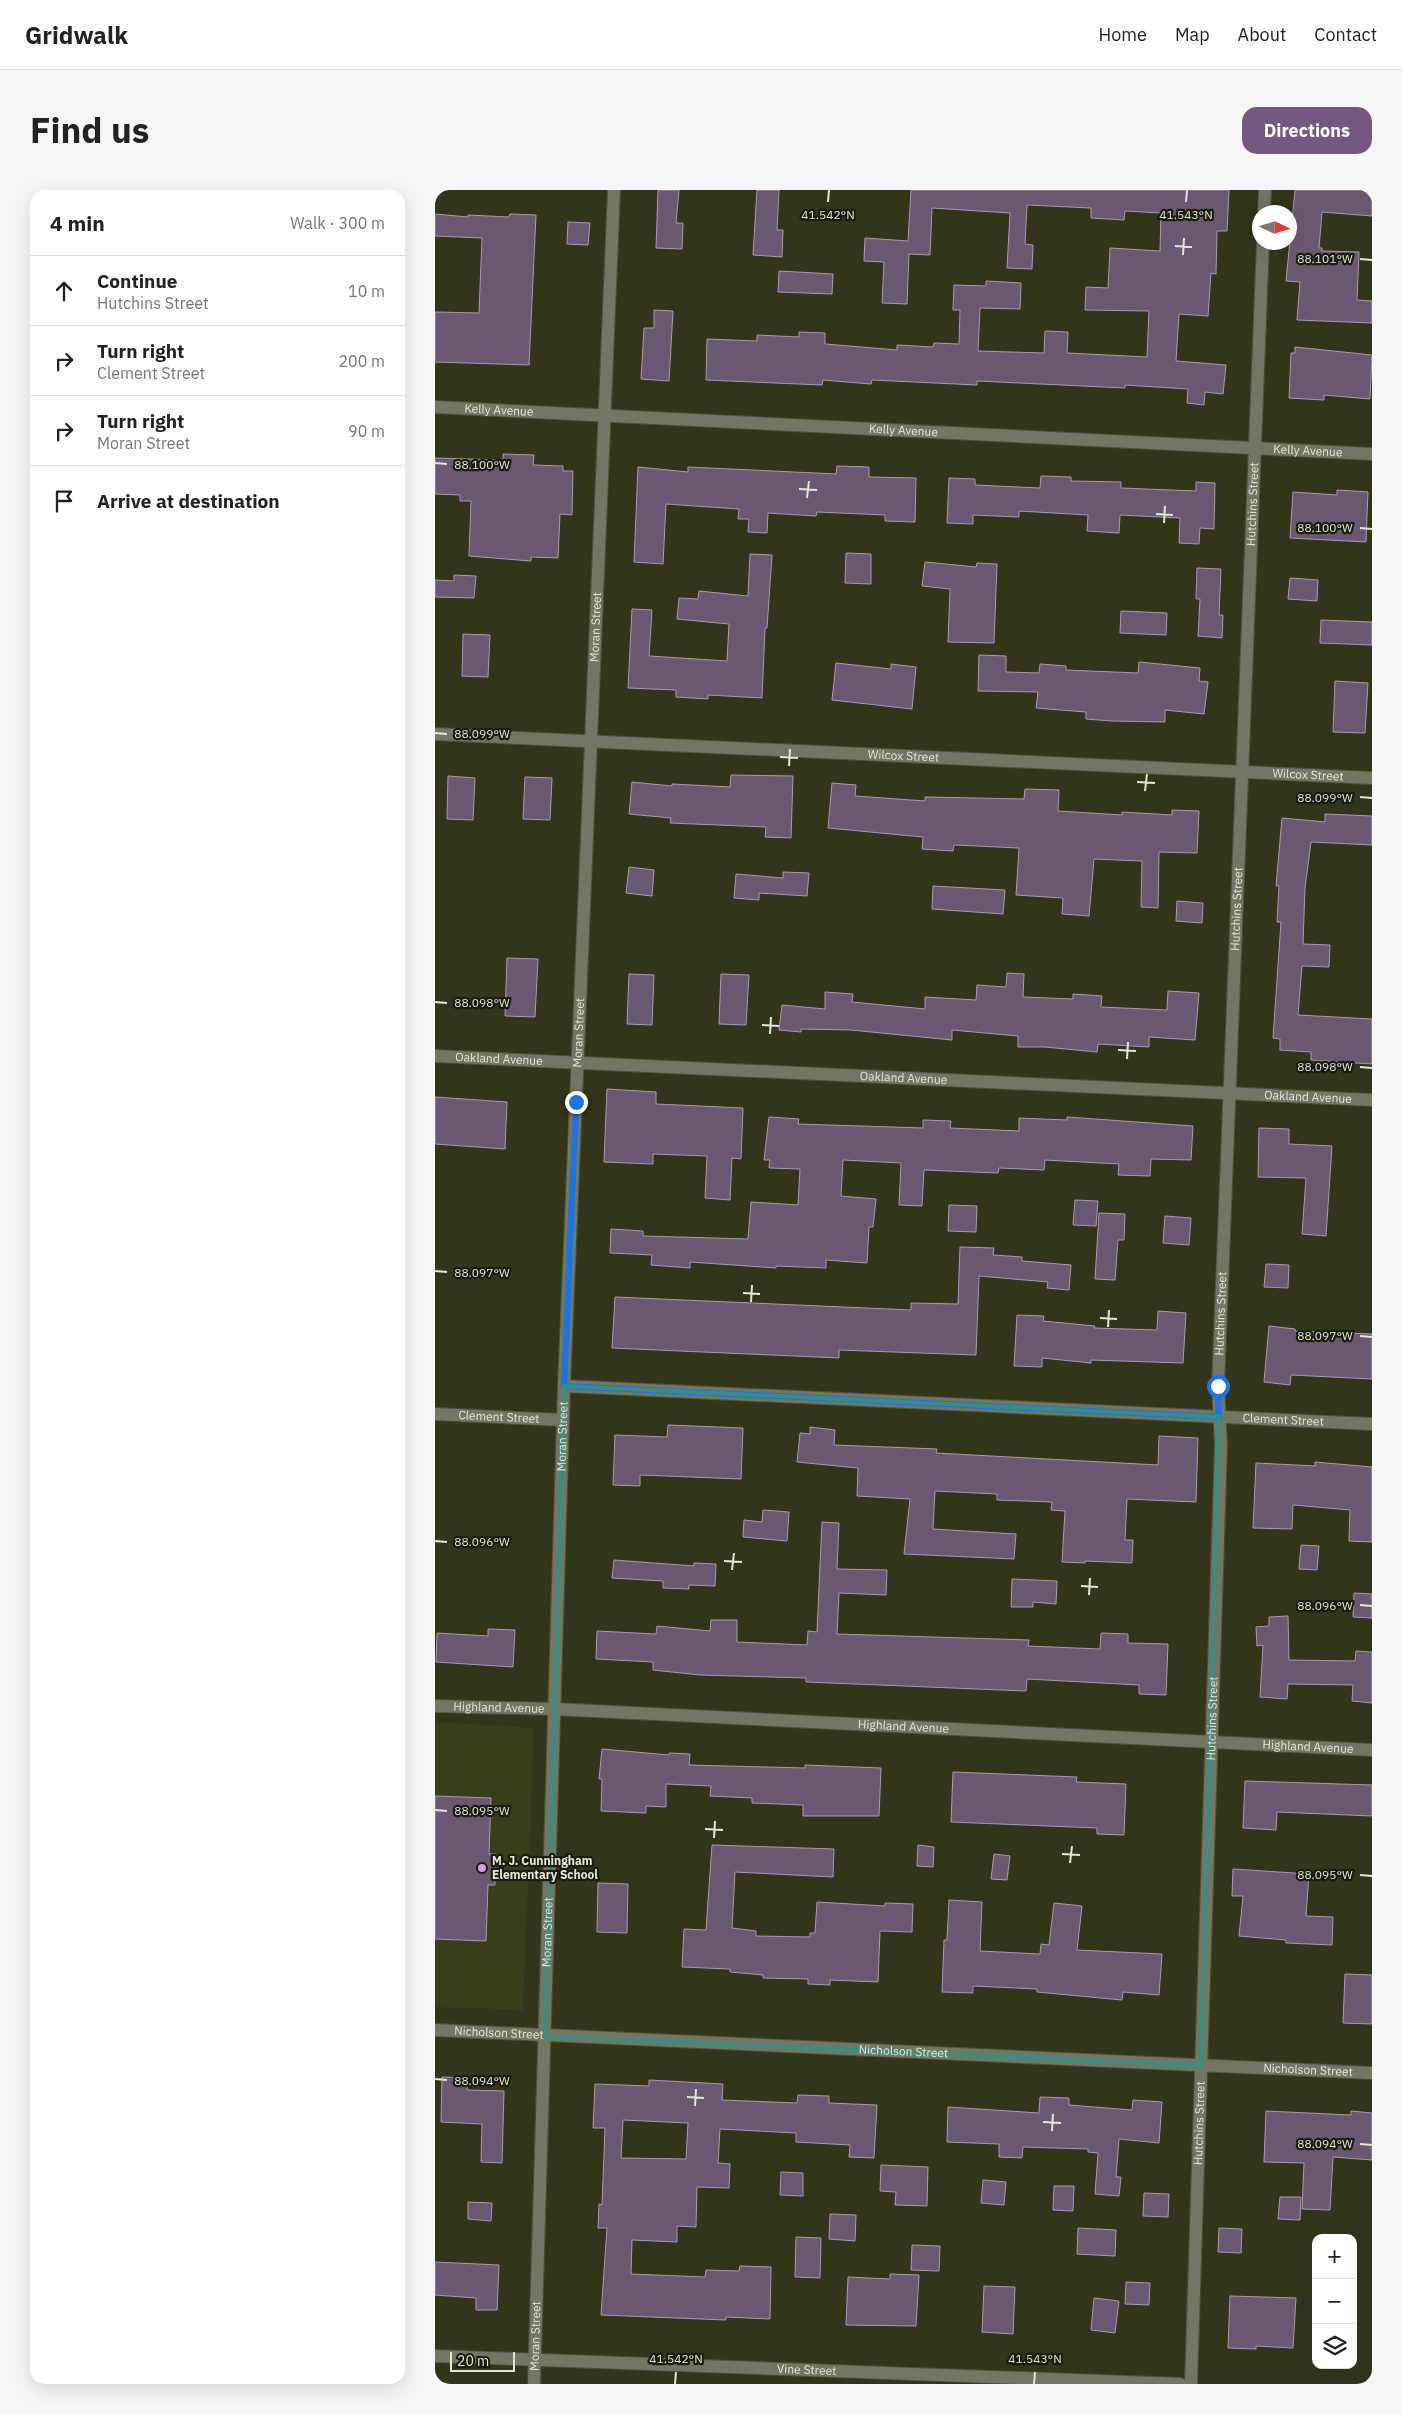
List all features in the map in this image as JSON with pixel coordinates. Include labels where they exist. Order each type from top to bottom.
[{"type":"street","name":"Moran Street","points":[[534,2384],[564,1386],[614,190]]},
{"type":"street","points":[[1264,205],[1265,190]]},
{"type":"street","name":"Hutchins Street","points":[[1191,2384],[1221,1445],[1218,1386],[1263,250]]},
{"type":"street","name":"Kelly Avenue","points":[[435,407],[1372,454]]},
{"type":"street","name":"Wilcox Street","points":[[435,734],[1372,778]]},
{"type":"street","name":"Oakland Avenue","points":[[435,1056],[1372,1100]]},
{"type":"street","name":"Clement Street","points":[[564,1386],[1372,1424]]},
{"type":"street","name":"Clement Street","points":[[435,1414],[563,1420]]},
{"type":"street","name":"Highland Avenue","points":[[435,1706],[554,1709],[1372,1750]]},
{"type":"street","name":"Nicholson Street","points":[[435,2030],[1372,2073]]},
{"type":"street","name":"Vine Street","points":[[435,2356],[1180,2384]]},
{"type":"highlighted area","points":[[564,1386],[1219,1417],[1201,2065],[545,2036]]},
{"type":"shaded area","name":"M. J. Cunningham Elementary School","points":[[435,1722],[534,1728],[523,2010],[435,2007]]},
{"type":"building","points":[[658,190],[679,190],[676,223],[683,223],[682,249],[656,248]]},
{"type":"building","points":[[757,190],[779,190],[777,230],[783,230],[782,257],[753,255]]},
{"type":"building","points":[[911,190],[1229,190],[1227,231],[1217,231],[1216,274],[1211,273],[1208,316],[1179,314],[1176,361],[1226,365],[1223,394],[1205,392],[1204,405],[1187,403],[1188,389],[1125,385],[1125,388],[977,381],[977,385],[872,380],[871,384],[823,380],[822,385],[706,380],[707,339],[757,341],[757,335],[799,337],[799,332],[825,333],[825,344],[897,350],[897,345],[933,347],[934,343],[959,344],[960,310],[953,310],[954,285],[986,286],[986,281],[1021,283],[1020,309],[980,308],[978,351],[1044,353],[1045,331],[1068,332],[1067,353],[1147,357],[1149,311],[1085,310],[1086,287],[1108,288],[1110,248],[1160,251],[1161,213],[1125,211],[1124,220],[1091,218],[1091,208],[1027,205],[1025,244],[1033,245],[1032,269],[1007,268],[1010,213],[932,208],[930,255],[909,254],[907,304],[882,303],[884,262],[864,261],[865,238],[908,241]]},
{"type":"building","points":[[1295,190],[1372,190],[1372,216],[1322,212],[1319,248],[1322,248],[1322,251],[1359,252],[1357,300],[1372,301],[1372,323],[1297,320],[1300,282],[1286,281],[1289,250],[1297,250],[1297,205],[1294,205]]},
{"type":"building","points":[[435,214],[468,217],[468,215],[509,217],[510,214],[536,215],[529,365],[435,362],[435,312],[479,313],[482,238],[435,236]]},
{"type":"building","points":[[568,222],[590,223],[588,245],[567,244]]},
{"type":"building","points":[[779,271],[833,274],[832,294],[778,292]]},
{"type":"building","points":[[654,310],[673,311],[669,381],[641,379],[644,328],[654,328]]},
{"type":"building","points":[[1295,347],[1372,355],[1370,399],[1324,395],[1324,400],[1289,398],[1291,353],[1295,353]]},
{"type":"building","points":[[503,454],[534,455],[533,465],[563,466],[563,471],[573,471],[572,515],[560,514],[558,558],[531,557],[531,561],[469,556],[471,501],[460,501],[460,495],[435,494],[435,458],[503,460]]},
{"type":"building","points":[[837,466],[869,467],[869,477],[916,478],[915,522],[885,521],[885,515],[817,512],[816,516],[768,513],[767,533],[748,532],[749,519],[738,519],[739,509],[666,504],[663,564],[634,562],[638,467],[688,472],[688,467],[836,474]]},
{"type":"building","points":[[1041,476],[1071,477],[1071,481],[1121,482],[1121,488],[1196,491],[1196,482],[1215,483],[1214,529],[1200,528],[1199,544],[1179,543],[1180,518],[1120,515],[1119,533],[1087,531],[1088,515],[1019,511],[1019,517],[973,515],[973,524],[947,523],[949,478],[975,479],[975,485],[1040,488]]},
{"type":"building","points":[[1337,490],[1368,492],[1366,542],[1290,538],[1293,492],[1337,495]]},
{"type":"building","points":[[846,553],[871,554],[871,584],[845,583]]},
{"type":"building","points":[[750,554],[772,555],[767,628],[765,628],[762,698],[708,695],[708,699],[676,697],[676,690],[628,688],[632,609],[652,610],[649,656],[727,661],[729,624],[677,619],[679,598],[698,599],[699,591],[748,596]]},
{"type":"building","points":[[925,562],[976,567],[977,563],[997,564],[994,643],[948,642],[950,589],[922,586]]},
{"type":"building","points":[[1197,568],[1221,569],[1219,615],[1223,615],[1222,638],[1198,636],[1200,599],[1196,599]]},
{"type":"building","points":[[454,575],[476,576],[474,598],[435,597],[435,580],[454,581]]},
{"type":"building","points":[[1290,578],[1318,580],[1317,601],[1288,599]]},
{"type":"building","points":[[1121,611],[1167,613],[1166,635],[1120,633]]},
{"type":"building","points":[[1321,620],[1372,622],[1372,645],[1320,643]]},
{"type":"building","points":[[463,634],[490,635],[488,677],[462,676]]},
{"type":"building","points":[[979,655],[1006,656],[1006,672],[1039,673],[1040,664],[1066,666],[1066,670],[1138,673],[1139,662],[1200,668],[1199,681],[1208,682],[1204,714],[1165,710],[1165,722],[1112,721],[1086,719],[1086,712],[1036,708],[1038,692],[978,691]]},
{"type":"building","points":[[836,663],[891,669],[891,664],[916,667],[912,709],[832,700]]},
{"type":"building","points":[[1335,681],[1368,683],[1365,733],[1333,732]]},
{"type":"building","points":[[731,775],[793,776],[791,838],[765,837],[766,827],[670,823],[671,818],[629,814],[632,782],[672,786],[672,784],[730,787]]},
{"type":"building","points":[[448,776],[475,778],[473,820],[447,819]]},
{"type":"building","points":[[525,777],[552,778],[550,820],[523,819]]},
{"type":"building","points":[[832,783],[856,785],[855,796],[925,801],[925,797],[1024,799],[1025,789],[1059,790],[1058,811],[1122,815],[1122,812],[1172,815],[1172,810],[1199,811],[1197,853],[1159,852],[1158,908],[1141,907],[1142,861],[1094,859],[1089,916],[1062,914],[1063,898],[1016,895],[1019,848],[954,845],[953,851],[922,849],[923,837],[828,828]]},
{"type":"building","points":[[1325,814],[1372,816],[1372,845],[1311,842],[1305,888],[1303,944],[1330,945],[1329,967],[1302,966],[1298,1015],[1372,1019],[1372,1064],[1311,1060],[1311,1052],[1280,1050],[1280,1039],[1273,1038],[1281,922],[1277,922],[1279,886],[1276,886],[1282,818],[1325,822]]},
{"type":"building","points":[[629,867],[654,870],[652,896],[626,893]]},
{"type":"building","points":[[783,872],[809,873],[807,896],[759,893],[759,900],[734,898],[736,874],[783,878]]},
{"type":"building","points":[[933,886],[1005,890],[1003,914],[932,909]]},
{"type":"building","points":[[1177,901],[1203,903],[1202,923],[1176,921]]},
{"type":"building","points":[[507,958],[538,959],[535,1017],[505,1016]]},
{"type":"building","points":[[1007,973],[1024,974],[1023,997],[1073,999],[1073,994],[1102,996],[1101,1007],[1167,1010],[1168,991],[1199,993],[1195,1040],[1149,1037],[1149,1047],[1098,1044],[1097,1052],[1045,1047],[1018,1047],[1018,1036],[952,1030],[952,1040],[851,1030],[801,1029],[801,1032],[779,1030],[782,1005],[825,1009],[825,992],[853,994],[852,1002],[925,1009],[925,997],[976,1000],[977,985],[1006,987]]},
{"type":"building","points":[[629,974],[654,975],[652,1025],[627,1024]]},
{"type":"building","points":[[721,974],[749,975],[746,1025],[719,1024]]},
{"type":"building","points":[[607,1089],[656,1092],[656,1104],[743,1108],[741,1159],[732,1158],[730,1200],[705,1198],[707,1156],[653,1154],[653,1164],[604,1162]]},
{"type":"building","points":[[435,1097],[507,1102],[505,1149],[435,1144]]},
{"type":"building","points":[[769,1117],[799,1119],[798,1124],[923,1128],[923,1120],[951,1121],[950,1128],[1019,1131],[1019,1118],[1067,1120],[1067,1117],[1193,1126],[1191,1160],[1151,1159],[1150,1176],[1118,1175],[1119,1164],[1045,1160],[1044,1170],[999,1168],[998,1173],[924,1170],[922,1206],[899,1205],[901,1163],[843,1160],[841,1196],[876,1199],[873,1227],[869,1227],[867,1263],[826,1260],[826,1268],[776,1266],[776,1268],[690,1262],[690,1268],[651,1265],[652,1255],[610,1253],[611,1229],[643,1231],[643,1236],[748,1239],[751,1202],[798,1205],[800,1169],[769,1168],[770,1160],[764,1160]]},
{"type":"building","points":[[1259,1128],[1289,1129],[1289,1144],[1332,1146],[1326,1236],[1302,1234],[1306,1178],[1258,1177]]},
{"type":"building","points":[[1075,1200],[1098,1201],[1096,1226],[1073,1225]]},
{"type":"building","points":[[949,1205],[977,1206],[976,1232],[948,1231]]},
{"type":"building","points":[[1099,1213],[1125,1214],[1124,1240],[1118,1240],[1115,1280],[1095,1279]]},
{"type":"building","points":[[1165,1216],[1191,1218],[1189,1245],[1163,1243]]},
{"type":"building","points":[[960,1247],[994,1248],[993,1255],[1022,1257],[1022,1261],[1071,1265],[1069,1290],[1047,1288],[1048,1282],[979,1276],[976,1355],[839,1350],[839,1358],[612,1348],[615,1297],[911,1310],[911,1303],[958,1304]]},
{"type":"building","points":[[1266,1264],[1289,1265],[1288,1288],[1264,1287]]},
{"type":"building","points":[[1158,1311],[1186,1313],[1183,1363],[1091,1360],[1091,1363],[1042,1358],[1042,1367],[1014,1366],[1017,1315],[1044,1316],[1043,1321],[1095,1326],[1094,1328],[1157,1330]]},
{"type":"building","points":[[1269,1326],[1295,1329],[1295,1331],[1372,1334],[1372,1379],[1291,1375],[1290,1385],[1264,1382]]},
{"type":"building","points":[[668,1425],[743,1428],[741,1479],[640,1475],[640,1486],[613,1485],[615,1435],[667,1437]]},
{"type":"building","points":[[810,1427],[835,1430],[834,1445],[937,1449],[936,1453],[1158,1465],[1159,1436],[1198,1438],[1196,1502],[1127,1499],[1125,1540],[1133,1540],[1132,1563],[1085,1561],[1085,1563],[1062,1562],[1065,1511],[1051,1510],[1052,1502],[997,1500],[997,1494],[935,1491],[933,1529],[1016,1534],[1014,1559],[904,1554],[910,1499],[857,1496],[858,1468],[797,1462],[800,1433],[810,1434]]},
{"type":"building","points":[[1315,1462],[1372,1467],[1372,1542],[1349,1541],[1350,1510],[1293,1505],[1292,1529],[1253,1528],[1256,1463],[1315,1466]]},
{"type":"building","points":[[763,1510],[789,1512],[787,1541],[743,1537],[744,1520],[762,1522]]},
{"type":"building","points":[[822,1522],[839,1523],[837,1569],[887,1570],[886,1595],[839,1593],[837,1634],[1029,1640],[1028,1646],[1100,1649],[1101,1633],[1128,1634],[1128,1643],[1168,1644],[1166,1695],[1139,1694],[1139,1685],[1027,1679],[1026,1691],[806,1682],[806,1678],[700,1675],[653,1670],[653,1662],[596,1659],[597,1631],[656,1634],[657,1626],[710,1631],[711,1620],[737,1620],[737,1642],[807,1645],[808,1631],[817,1632]]},
{"type":"building","points":[[1301,1545],[1319,1546],[1317,1570],[1299,1569]]},
{"type":"building","points":[[614,1560],[694,1566],[694,1563],[716,1564],[715,1586],[689,1585],[689,1589],[663,1588],[663,1581],[612,1578]]},
{"type":"building","points":[[1012,1579],[1057,1581],[1056,1604],[1033,1602],[1033,1607],[1011,1607]]},
{"type":"building","points":[[1354,1593],[1372,1594],[1372,1618],[1353,1617]]},
{"type":"building","points":[[1288,1616],[1289,1660],[1355,1661],[1356,1651],[1372,1652],[1372,1703],[1352,1701],[1353,1685],[1288,1684],[1287,1699],[1260,1697],[1263,1645],[1257,1646],[1256,1627],[1269,1626],[1269,1617]]},
{"type":"building","points":[[488,1629],[515,1630],[513,1667],[436,1662],[437,1633],[488,1636]]},
{"type":"building","points":[[602,1749],[669,1755],[669,1753],[690,1754],[689,1765],[805,1768],[805,1765],[881,1768],[879,1816],[803,1816],[803,1805],[752,1803],[752,1798],[710,1796],[711,1786],[666,1784],[666,1807],[646,1806],[646,1813],[601,1811],[602,1779],[599,1779]]},
{"type":"building","points":[[953,1772],[1077,1777],[1076,1782],[1126,1784],[1124,1835],[1097,1834],[1097,1828],[951,1822]]},
{"type":"building","points":[[1245,1781],[1372,1785],[1372,1816],[1277,1812],[1276,1830],[1243,1828]]},
{"type":"building","points":[[435,1796],[491,1798],[489,1854],[496,1854],[495,1885],[488,1885],[486,1941],[435,1939]]},
{"type":"building","points":[[712,1845],[834,1849],[833,1877],[735,1872],[732,1928],[756,1931],[756,1936],[810,1937],[810,1933],[815,1933],[817,1902],[885,1906],[885,1903],[913,1904],[912,1932],[880,1931],[878,1982],[830,1980],[830,1985],[808,1984],[808,1979],[763,1978],[763,1975],[730,1972],[730,1969],[682,1967],[684,1929],[706,1930]]},
{"type":"building","points":[[918,1845],[934,1847],[933,1867],[917,1866]]},
{"type":"building","points":[[994,1854],[1010,1856],[1007,1880],[991,1879]]},
{"type":"building","points":[[1233,1869],[1309,1874],[1306,1916],[1333,1917],[1332,1945],[1286,1943],[1286,1940],[1239,1936],[1243,1896],[1232,1896]]},
{"type":"building","points":[[598,1883],[628,1884],[627,1933],[597,1932]]},
{"type":"building","points":[[949,1900],[982,1902],[980,1951],[1040,1954],[1041,1944],[1049,1945],[1054,1903],[1082,1906],[1077,1950],[1162,1954],[1159,1995],[1123,1992],[1122,2000],[1037,1992],[1037,1989],[973,1986],[973,1993],[942,1992],[944,1940],[947,1940]]},
{"type":"building","points":[[1345,1974],[1372,1975],[1372,2024],[1343,2023]]},
{"type":"building","points":[[442,2077],[468,2078],[467,2090],[504,2091],[502,2163],[481,2162],[482,2124],[441,2122]]},
{"type":"building","points":[[649,2080],[723,2084],[722,2100],[797,2103],[798,2095],[829,2096],[829,2103],[877,2105],[874,2158],[849,2157],[850,2145],[796,2142],[796,2133],[720,2129],[718,2163],[730,2164],[729,2188],[697,2187],[696,2227],[677,2226],[677,2242],[632,2240],[631,2274],[705,2277],[706,2270],[739,2271],[740,2266],[771,2267],[770,2319],[726,2317],[726,2320],[601,2315],[607,2228],[598,2228],[599,2204],[602,2205],[605,2128],[593,2128],[595,2084],[649,2086]],"holes":[[[623,2120],[688,2123],[686,2159],[621,2158]]]},
{"type":"building","points":[[1040,2097],[1069,2098],[1069,2105],[1132,2110],[1133,2100],[1162,2102],[1159,2143],[1119,2139],[1116,2177],[1121,2177],[1119,2196],[1095,2194],[1098,2153],[1088,2152],[1088,2149],[1023,2147],[1022,2158],[999,2157],[999,2144],[947,2142],[948,2107],[1039,2113]]},
{"type":"building","points":[[1266,2111],[1351,2115],[1351,2111],[1372,2113],[1372,2160],[1333,2157],[1330,2210],[1302,2209],[1304,2163],[1264,2162]]},
{"type":"building","points":[[881,2165],[928,2167],[927,2206],[895,2205],[896,2192],[880,2191]]},
{"type":"building","points":[[781,2172],[803,2173],[803,2196],[780,2195]]},
{"type":"building","points":[[983,2180],[1006,2182],[1004,2205],[981,2203]]},
{"type":"building","points":[[1054,2186],[1074,2186],[1073,2211],[1053,2210]]},
{"type":"building","points":[[1144,2193],[1169,2194],[1168,2217],[1143,2216]]},
{"type":"building","points":[[1280,2197],[1301,2197],[1300,2220],[1278,2219]]},
{"type":"building","points":[[468,2202],[492,2203],[491,2221],[468,2219]]},
{"type":"building","points":[[830,2214],[856,2215],[855,2241],[829,2239]]},
{"type":"building","points":[[1078,2228],[1116,2230],[1115,2256],[1077,2254]]},
{"type":"building","points":[[1219,2228],[1242,2229],[1241,2253],[1218,2252]]},
{"type":"building","points":[[796,2237],[821,2238],[820,2278],[795,2277]]},
{"type":"building","points":[[912,2245],[940,2246],[939,2271],[911,2270]]},
{"type":"building","points":[[435,2262],[499,2265],[497,2310],[476,2310],[476,2298],[435,2295]]},
{"type":"building","points":[[890,2274],[919,2275],[916,2326],[846,2325],[848,2277],[890,2279]]},
{"type":"building","points":[[1126,2282],[1150,2283],[1149,2305],[1125,2304]]},
{"type":"building","points":[[984,2286],[1015,2287],[1013,2334],[982,2332]]},
{"type":"building","points":[[1230,2296],[1296,2298],[1293,2348],[1256,2346],[1256,2349],[1228,2348]]},
{"type":"building","points":[[1094,2298],[1119,2301],[1115,2333],[1091,2330]]},
{"type":"place","name":"M. J. Cunningham Elementary School","points":[[482,1868]]},
{"type":"route","points":[[576,1102],[564,1386],[1219,1417],[1218,1386]]}]
